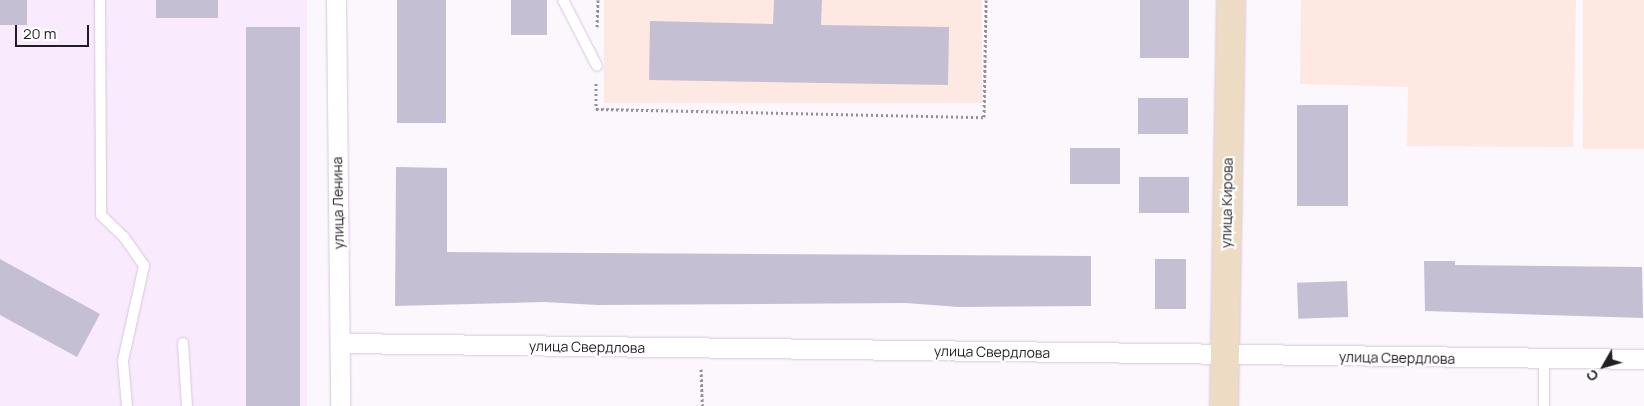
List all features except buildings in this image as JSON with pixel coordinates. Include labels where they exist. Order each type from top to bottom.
[{"type":"street","name":"улица Ленина","points":[[336,0],[340,406]]},
{"type":"street","name":"улица Кирова","points":[[1224,406],[1231,0]]},
{"type":"street","name":"улица Свердлова","points":[[340,343],[1544,360],[1644,358]]},
{"type":"lane","points":[[100,0],[101,215],[124,238],[144,266],[123,361],[127,406]]},
{"type":"lane","points":[[563,0],[597,66]]},
{"type":"lane","points":[[184,342],[187,406]]},
{"type":"lane","points":[[1544,360],[1544,406]]},
{"type":"path","points":[[596,110],[984,117],[986,0]]},
{"type":"path","points":[[700,348],[702,406]]},
{"type":"shaded area","points":[[0,0],[307,0],[307,406],[0,406]]},
{"type":"shaded area","points":[[604,0],[982,0],[982,103],[604,103]]},
{"type":"shaded area","points":[[1301,0],[1576,0],[1573,147],[1407,146],[1408,87],[1300,84]]},
{"type":"shaded area","points":[[1583,0],[1644,0],[1644,149],[1583,149]]}]
